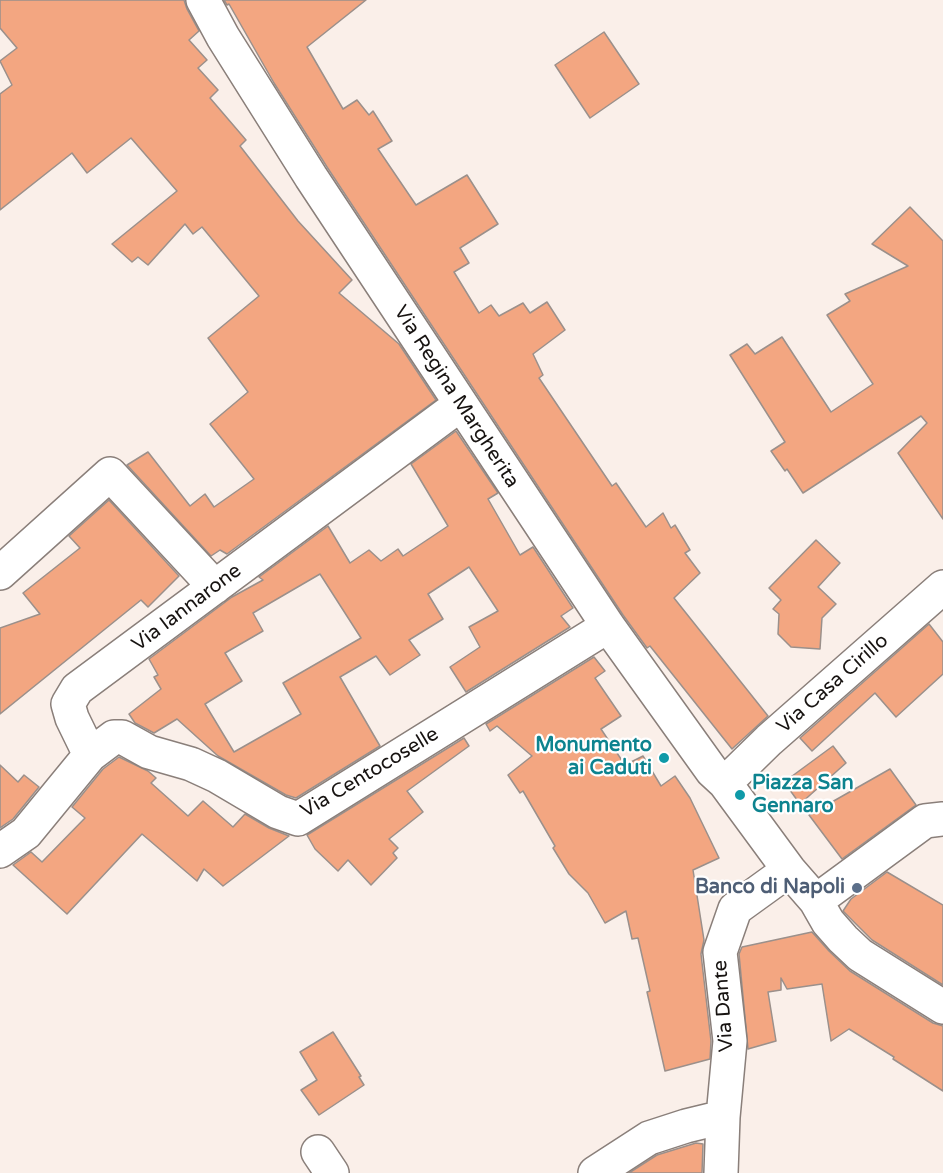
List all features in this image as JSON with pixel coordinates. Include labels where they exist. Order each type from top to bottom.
[{"type":"street","name":"Via Regina Margherita","points":[[203,0],[311,177],[608,626],[712,771],[725,783],[789,870],[816,901],[828,922],[860,955],[943,1007]]},
{"type":"street","name":"Via Iannarone","points":[[90,755],[72,718],[68,704],[77,689],[461,404]]},
{"type":"street","points":[[0,573],[110,474],[215,587]]},
{"type":"street","name":"Via Casa Cirillo","points":[[725,783],[769,740],[943,587]]},
{"type":"street","name":"Via Centocoselle","points":[[90,755],[114,738],[122,737],[149,752],[191,764],[217,776],[278,812],[298,819],[608,626]]},
{"type":"street","points":[[0,851],[26,833],[90,755]]},
{"type":"street","points":[[816,901],[925,821],[943,819]]},
{"type":"street","name":"Via Dante","points":[[722,1173],[723,1117],[730,1041],[720,952],[735,909],[789,870]]},
{"type":"street","points":[[595,1173],[650,1138],[723,1117]]},
{"type":"building","points":[[0,0],[184,0],[199,31],[189,40],[207,60],[198,68],[218,90],[210,98],[246,140],[240,146],[298,221],[352,280],[339,293],[399,344],[436,400],[227,554],[220,550],[211,556],[127,465],[148,452],[190,506],[205,494],[214,507],[254,479],[210,424],[248,392],[208,338],[259,296],[202,227],[193,234],[185,224],[148,265],[138,257],[132,262],[112,244],[177,191],[131,138],[87,173],[72,153],[0,210],[0,94],[12,85],[0,61],[17,48],[0,28]]},
{"type":"building","points":[[224,0],[366,0],[307,47],[343,109],[357,100],[369,115],[373,111],[392,141],[378,149],[416,205],[467,175],[498,224],[460,248],[469,263],[454,272],[479,313],[491,305],[499,316],[523,303],[530,313],[547,302],[565,330],[533,354],[543,375],[539,378],[612,486],[616,483],[646,527],[663,513],[671,528],[675,525],[690,550],[685,553],[700,573],[674,598],[768,716],[732,749],[650,646],[647,648],[623,615],[327,167],[274,83],[229,4],[227,5]]},
{"type":"building","points":[[604,32],[639,84],[590,118],[555,65]]},
{"type":"building","points":[[910,207],[943,241],[943,519],[898,453],[927,423],[921,416],[803,493],[787,469],[785,471],[771,451],[785,442],[730,355],[747,344],[755,354],[782,337],[831,412],[873,384],[827,315],[850,301],[845,294],[908,266],[872,244]]},
{"type":"building","points":[[456,431],[498,493],[488,499],[520,555],[533,547],[573,608],[561,616],[570,627],[466,692],[450,667],[480,647],[469,627],[498,611],[469,567],[428,594],[443,619],[409,640],[420,655],[390,675],[376,656],[340,677],[380,746],[296,798],[286,795],[218,756],[177,719],[154,733],[135,723],[129,714],[161,689],[154,677],[158,675],[149,659],[232,597],[263,580],[259,577],[328,526],[350,563],[369,550],[381,561],[398,549],[403,556],[448,526],[411,464]],"holes":[[[320,574],[361,638],[283,683],[301,714],[234,752],[205,704],[242,681],[225,653],[263,631],[253,613]]]},
{"type":"building","points":[[109,500],[179,576],[148,607],[141,600],[0,714],[0,628],[40,614],[23,593],[80,548],[69,536]]},
{"type":"building","points":[[816,540],[840,563],[818,587],[836,604],[822,618],[820,649],[791,647],[778,634],[779,614],[773,609],[781,600],[769,588]]},
{"type":"building","points":[[929,624],[943,642],[943,674],[896,717],[875,693],[812,751],[800,738]]},
{"type":"building","points":[[594,657],[605,671],[595,678],[621,716],[601,729],[625,765],[643,756],[661,786],[675,776],[690,798],[719,858],[693,870],[704,940],[701,954],[711,1041],[710,1059],[665,1071],[647,992],[650,991],[638,938],[632,939],[626,911],[605,923],[588,893],[569,874],[523,791],[520,793],[508,775],[532,756],[497,726],[490,731],[486,724]]},
{"type":"building","points":[[464,738],[469,746],[407,791],[423,812],[389,839],[398,848],[393,853],[397,858],[371,885],[348,860],[338,871],[315,849],[307,835]]},
{"type":"building","points":[[833,746],[846,763],[800,804],[784,782]]},
{"type":"building","points":[[119,757],[148,771],[156,778],[151,783],[188,816],[203,801],[233,827],[245,814],[289,836],[223,886],[204,869],[197,881],[142,834],[67,914],[13,865],[31,852],[42,862],[85,818],[72,807],[103,769]]},
{"type":"building","points":[[0,765],[18,782],[24,775],[39,787],[13,819],[0,828]]},
{"type":"building","points":[[890,769],[916,805],[842,859],[809,815]]},
{"type":"building","points":[[887,872],[943,905],[943,985],[872,940],[843,911],[851,899]]},
{"type":"building","points":[[812,932],[850,971],[933,1023],[943,1026],[943,1091],[849,1029],[831,1041],[822,984],[787,989],[781,978],[781,990],[768,992],[776,1041],[748,1049],[739,954],[742,947]]},
{"type":"building","points":[[333,1032],[361,1076],[359,1077],[364,1085],[319,1115],[301,1090],[317,1080],[300,1052]]},
{"type":"building","points":[[696,1143],[703,1144],[702,1173],[629,1173],[657,1155]]},
{"type":"place","name":"Monumento ai Caduti","points":[[664,758]]},
{"type":"place","name":"Piazza San Gennaro","points":[[740,795]]},
{"type":"place","name":"Banco di Napoli","points":[[857,888]]}]
